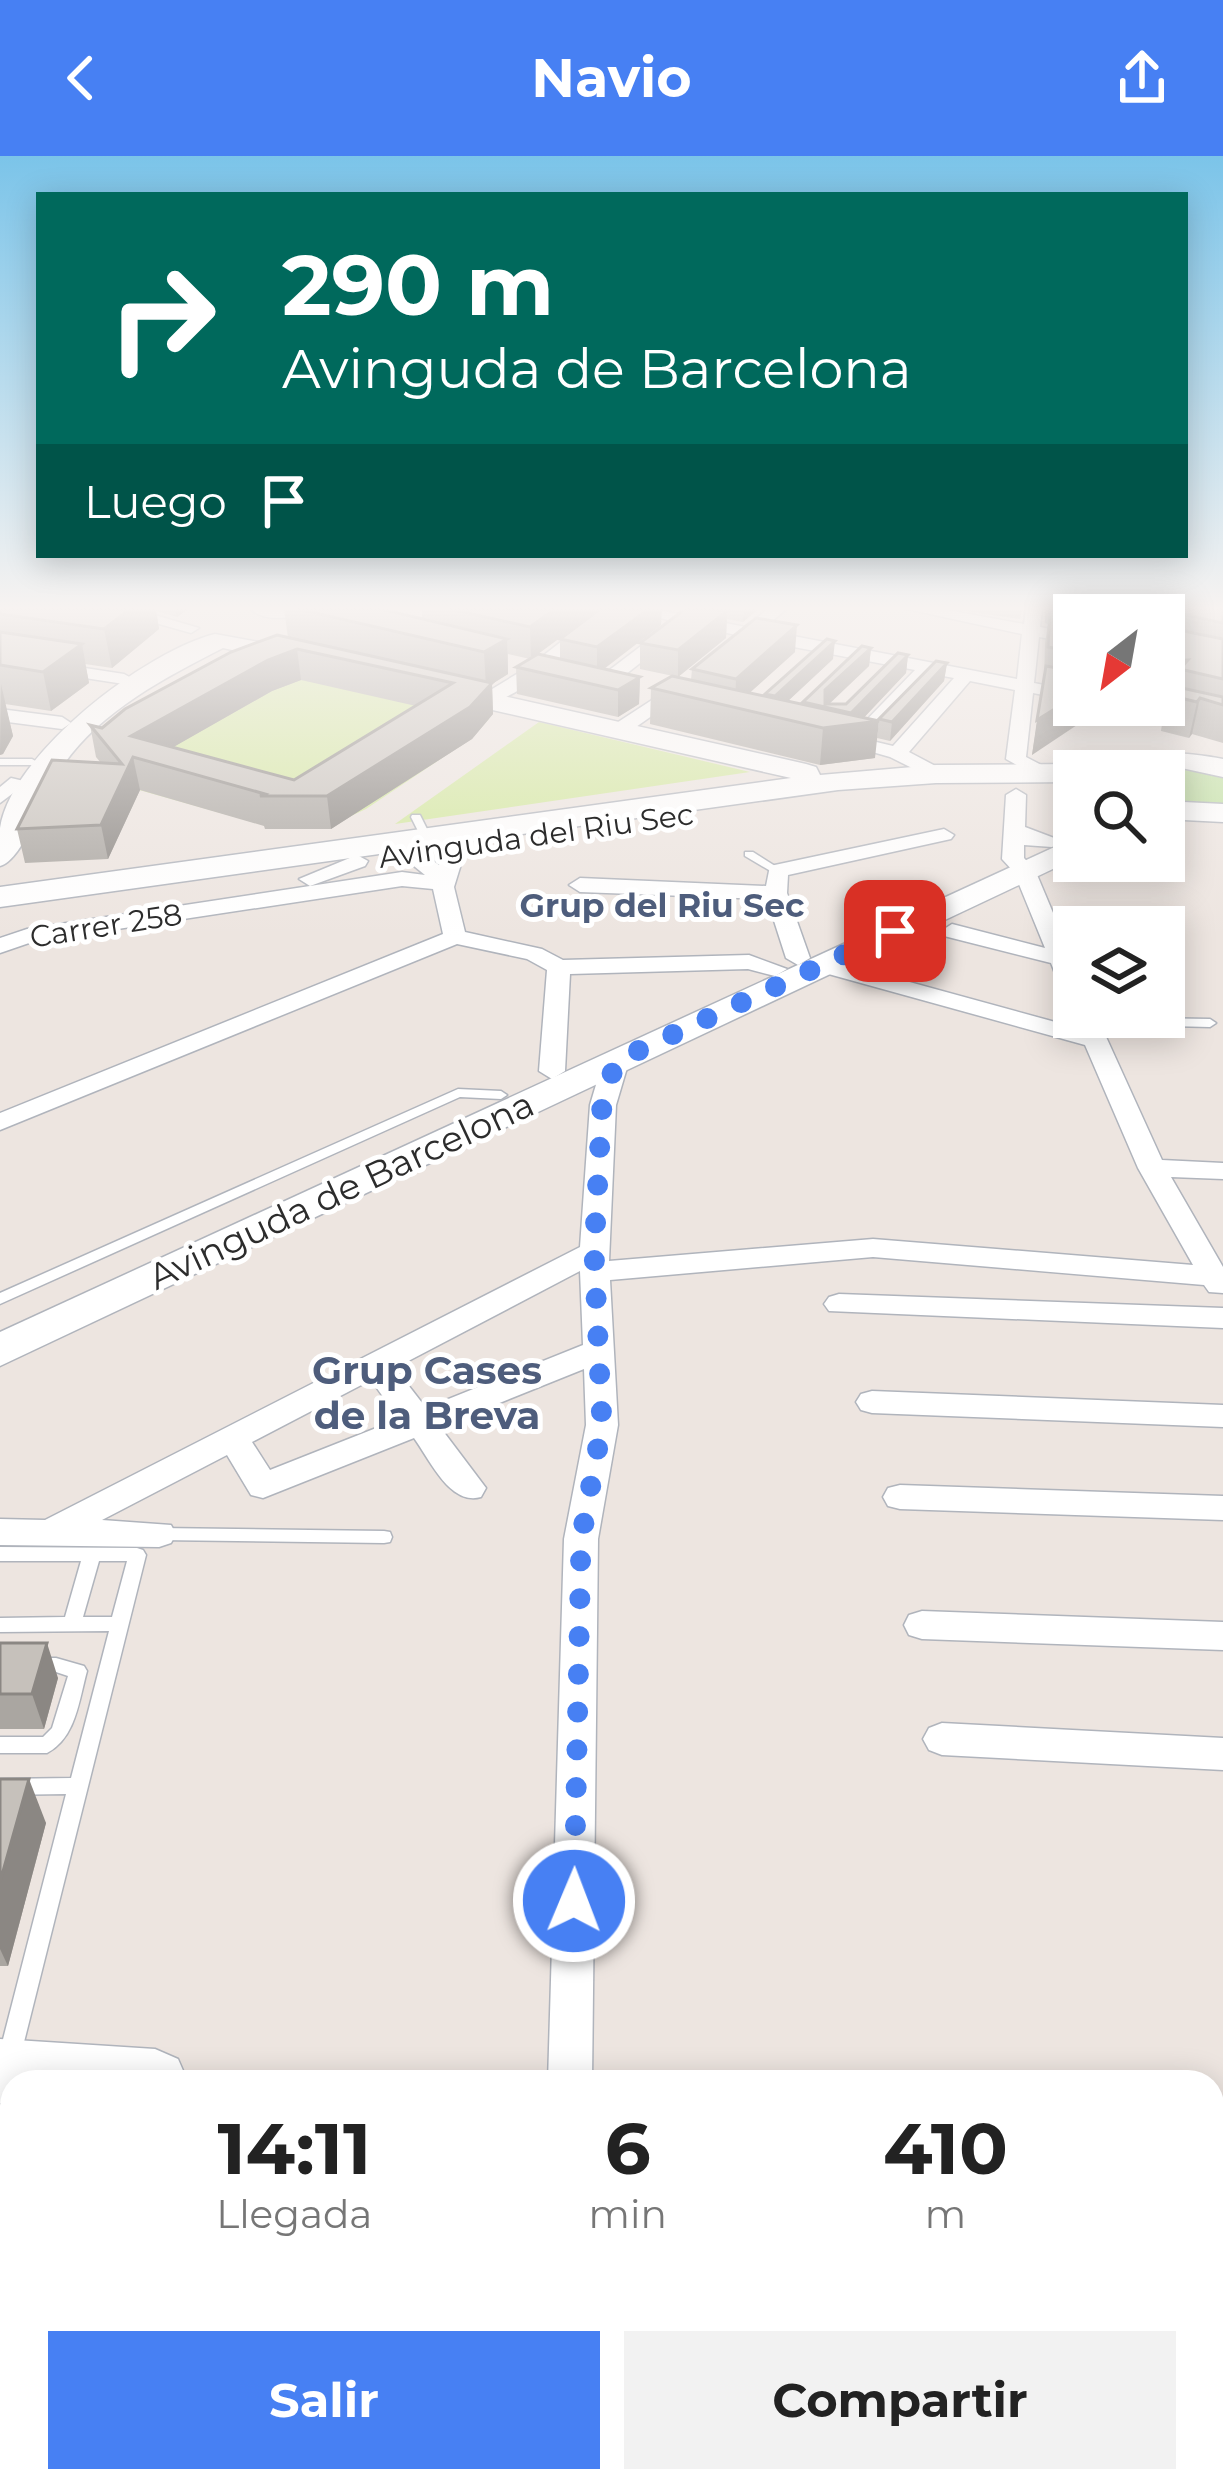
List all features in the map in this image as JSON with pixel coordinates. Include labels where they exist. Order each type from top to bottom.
[{"type":"main road","points":[[0,816],[20,746],[64,718]]},
{"type":"main road","points":[[0,856],[64,745],[98,718]]},
{"type":"main road","points":[[563,718],[619,730],[778,780]]},
{"type":"main road","points":[[1185,762],[1218,763]]},
{"type":"main road","name":"Avinguda del Riu Sec","points":[[0,909],[357,861],[427,839],[778,780],[838,781],[897,763],[936,774],[1021,784],[1053,777]]},
{"type":"main road","name":"Avinguda del Riu Sec","points":[[0,897],[427,839],[842,793],[1053,784]]},
{"type":"main road","points":[[1185,812],[1223,813]]},
{"type":"main road","name":"Avinguda de Barcelona","points":[[0,1350],[1036,845]]},
{"type":"main road","name":"Avinguda de Barcelona","points":[[0,1326],[501,1095],[616,1061],[798,964]]},
{"type":"street","points":[[619,730],[643,718]]},
{"type":"street","points":[[855,743],[869,718]]},
{"type":"street","points":[[817,735],[855,743],[897,763],[932,718]]},
{"type":"street","points":[[1020,718],[1016,759],[1053,923]]},
{"type":"street","points":[[1193,718],[1223,724]]},
{"type":"street","points":[[580,885],[777,882],[944,835]]},
{"type":"street","points":[[427,839],[428,863],[445,884]]},
{"type":"street","points":[[427,839],[445,884],[455,937]]},
{"type":"street","name":"Carrer 258","points":[[212,908],[357,861]]},
{"type":"street","name":"Carrer 258","points":[[0,946],[27,936],[402,879],[445,884]]},
{"type":"street","points":[[777,882],[798,964]]},
{"type":"street","points":[[952,931],[1053,957]]},
{"type":"street","points":[[0,1122],[455,937],[534,954],[559,967],[798,964],[1053,1018]]},
{"type":"street","points":[[559,967],[556,1080],[602,1105]]},
{"type":"street","points":[[1094,1038],[1152,1168],[1218,1284]]},
{"type":"street","points":[[570,2070],[581,1539],[602,1425],[595,1262],[602,1105],[616,1061]]},
{"type":"street","points":[[1152,1168],[1223,1171]]},
{"type":"street","points":[[49,1533],[375,1364],[595,1262],[873,1248],[1218,1284]]},
{"type":"street","points":[[839,1304],[1223,1318]]},
{"type":"street","points":[[233,1438],[263,1486],[601,1350]]},
{"type":"street","points":[[375,1364],[469,1488]]},
{"type":"street","points":[[872,1402],[1223,1416]]},
{"type":"street","points":[[900,1497],[1223,1508]]},
{"type":"street","points":[[0,1532],[148,1544]]},
{"type":"street","points":[[922,1624],[1223,1636]]},
{"type":"street","points":[[942,1739],[1223,1754]]},
{"type":"lane","points":[[748,854],[777,882]]},
{"type":"lane","points":[[1185,1024],[1210,1024]]},
{"type":"lane","points":[[0,1299],[458,1093],[501,1095]]},
{"type":"lane","points":[[0,1554],[92,1554],[148,1544],[384,1537]]},
{"type":"lane","points":[[25,2070],[78,1786],[119,1624],[148,1544]]},
{"type":"lane","points":[[72,1624],[92,1554]]},
{"type":"lane","points":[[0,1625],[119,1624]]},
{"type":"lane","points":[[0,1665],[56,1665],[78,1671],[60,1732],[46,1745],[0,1745]]},
{"type":"lane","points":[[0,1786],[78,1786]]},
{"type":"green space","points":[[208,718],[489,719],[472,738],[366,809],[323,829],[277,829],[118,784]]},
{"type":"green space","points":[[539,722],[750,772],[395,824]]},
{"type":"green space","points":[[1185,770],[1223,777],[1223,804],[1185,803]]},
{"type":"building","points":[[114,718],[164,718],[131,736],[294,780],[396,718],[452,718],[327,796],[260,796],[265,794],[133,757],[101,825],[17,829],[52,760],[122,764],[90,725],[102,728]]},
{"type":"building","points":[[780,718],[879,721],[823,728]]},
{"type":"building","points":[[0,1643],[47,1643],[32,1694],[0,1694]]},
{"type":"building","points":[[0,1779],[29,1779],[0,1882]]},
{"type":"district","name":"Grup del Riu Sec","points":[[662,905]]},
{"type":"district","name":"Grup Cases de la Breva","points":[[427,1392]]},
{"type":"route","points":[[574,1901],[581,1539],[602,1425],[594,1252],[602,1105],[616,1061],[895,931]]}]
